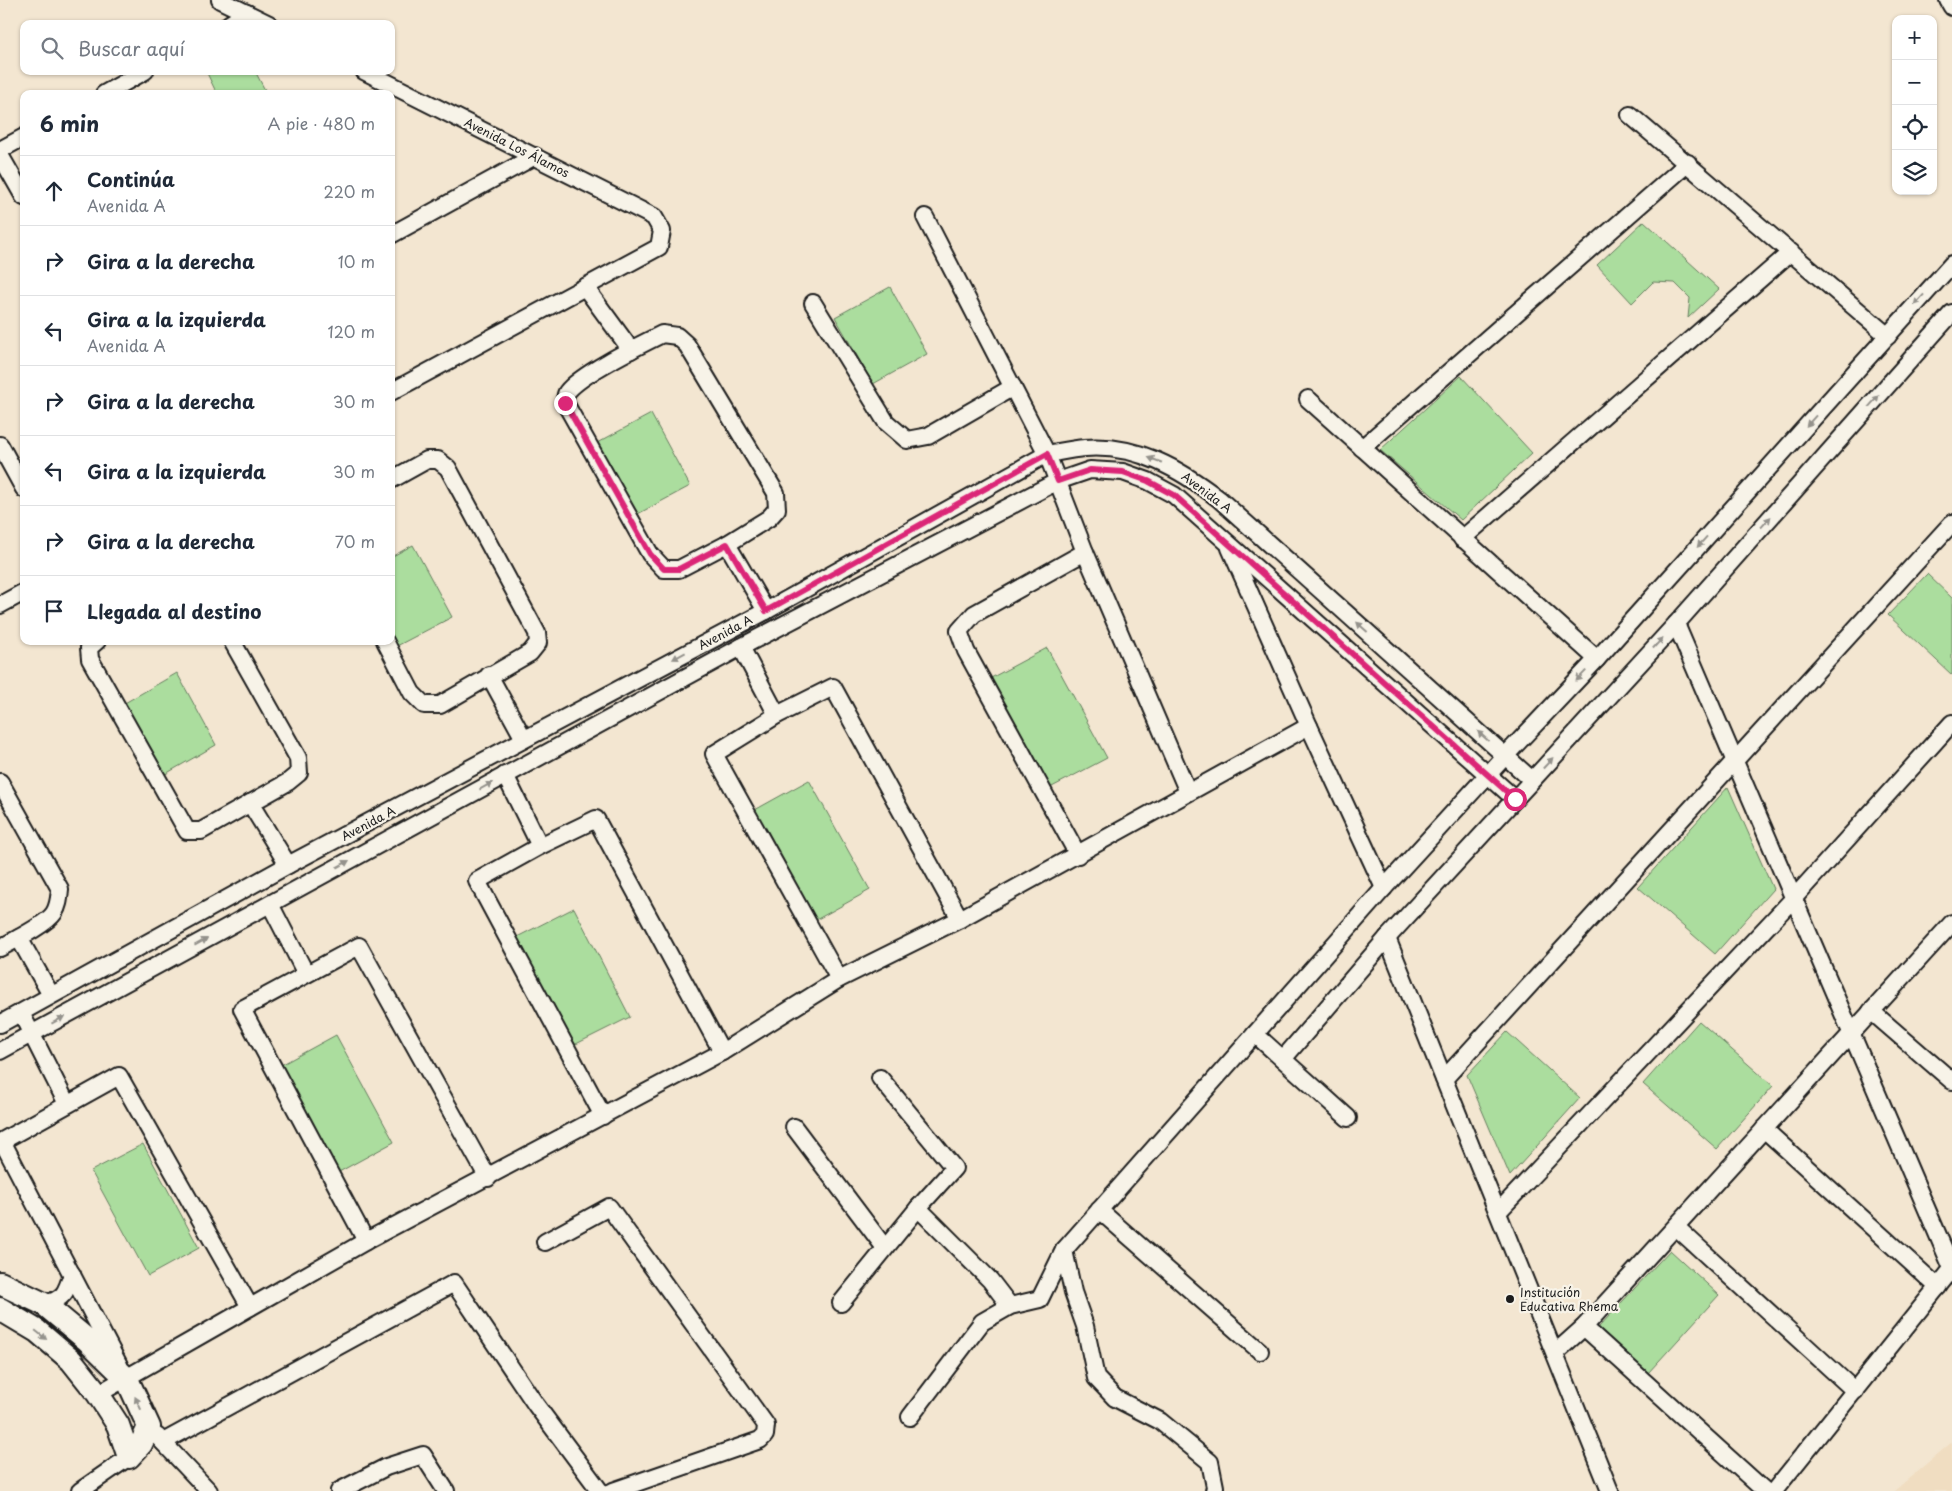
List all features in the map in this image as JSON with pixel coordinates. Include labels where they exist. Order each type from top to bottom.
[{"type":"street","points":[[220,0],[261,20]]},
{"type":"street","points":[[1948,0],[1952,7]]},
{"type":"street","points":[[236,20],[248,13]]},
{"type":"street","points":[[132,87],[142,75]]},
{"type":"street","name":"Avenida Los Álamos","points":[[372,75],[654,217],[662,231],[659,247],[585,287]]},
{"type":"street","points":[[1630,115],[1888,336]]},
{"type":"street","points":[[0,150],[20,139]]},
{"type":"street","points":[[0,154],[20,190]]},
{"type":"street","points":[[395,233],[534,156]]},
{"type":"street","points":[[1362,448],[1688,163]]},
{"type":"street","points":[[925,217],[1047,454],[1085,552],[1188,792]]},
{"type":"street","points":[[1462,538],[1791,252]]},
{"type":"street","points":[[910,1417],[982,1322],[1010,1306],[1040,1299],[1064,1250],[1384,888],[1487,775],[1597,659],[1952,264]]},
{"type":"street","points":[[395,390],[585,287],[631,350]]},
{"type":"street","points":[[813,304],[886,422],[907,440],[928,436],[1013,387]]},
{"type":"street","points":[[1283,1059],[1387,938],[1676,624],[1952,313]]},
{"type":"street","points":[[662,334],[678,336],[687,345],[776,493],[777,509],[769,518],[727,544],[679,569],[664,569],[650,554],[565,403],[565,394],[574,383],[662,334]]},
{"type":"street","points":[[1308,399],[1597,659]]},
{"type":"street","points":[[0,446],[20,482]]},
{"type":"street","name":"Avenida A","points":[[0,1024],[517,742],[766,611],[1047,454],[1086,448],[1126,450],[1159,460],[1192,478],[1219,499],[1532,780]]},
{"type":"street","points":[[386,645],[412,693],[424,705],[440,705],[530,653],[538,643],[537,632],[448,468],[438,460],[428,460],[395,478]]},
{"type":"street","name":"Avenida A","points":[[0,1051],[740,648],[1058,481],[1090,470],[1123,472],[1140,478],[1174,495],[1515,799]]},
{"type":"street","points":[[1444,1079],[1952,523]]},
{"type":"street","points":[[1227,541],[1309,726],[1384,888]]},
{"type":"street","points":[[727,544],[766,611]]},
{"type":"street","points":[[1078,855],[966,651],[959,631],[974,614],[1085,552]]},
{"type":"street","points":[[0,605],[20,594]]},
{"type":"street","points":[[1676,624],[1952,1268],[1774,1491]]},
{"type":"street","points":[[92,645],[89,648],[90,659],[187,831],[200,831],[288,782],[299,773],[298,758],[234,645]]},
{"type":"street","points":[[740,648],[777,715]]},
{"type":"street","points":[[489,675],[517,742],[522,766]]},
{"type":"street","points":[[839,979],[714,754],[777,715],[833,687],[960,919]]},
{"type":"street","points":[[1498,1212],[1793,899],[1952,723]]},
{"type":"street","points":[[98,1394],[366,1241],[488,1178],[722,1052],[839,979],[960,919],[1309,726]]},
{"type":"street","points":[[505,775],[540,846]]},
{"type":"street","points":[[0,782],[60,889],[59,903],[54,914],[19,938],[0,948]]},
{"type":"street","points":[[250,803],[288,866]]},
{"type":"street","points":[[603,1116],[477,881],[540,846],[596,819],[722,1052]]},
{"type":"street","points":[[270,904],[306,974]]},
{"type":"street","points":[[1555,1353],[1584,1327],[1952,923]]},
{"type":"street","points":[[19,938],[51,995]]},
{"type":"street","points":[[1387,938],[1610,1491]]},
{"type":"street","points":[[366,1241],[242,1009],[359,946],[488,1178]]},
{"type":"street","points":[[1871,1011],[1952,1081]]},
{"type":"street","points":[[21,1013],[66,1104]]},
{"type":"street","points":[[1255,1034],[1348,1118]]},
{"type":"street","points":[[209,1491],[156,1435],[2,1140],[119,1076],[250,1307]]},
{"type":"street","points":[[841,1303],[918,1208],[954,1168],[880,1078]]},
{"type":"street","points":[[794,1127],[885,1248]]},
{"type":"street","points":[[1764,1129],[1938,1287]]},
{"type":"street","points":[[545,1242],[609,1208],[766,1424],[765,1435],[760,1440],[613,1491]]},
{"type":"street","points":[[918,1208],[990,1280],[1010,1306]]},
{"type":"street","points":[[1100,1210],[1260,1350]]},
{"type":"street","points":[[1676,1227],[1855,1391]]},
{"type":"street","points":[[1064,1250],[1073,1292],[1085,1326],[1096,1378],[1115,1398],[1160,1421],[1210,1462],[1215,1487],[1214,1491]]},
{"type":"street","points":[[44,1304],[58,1300],[67,1290],[72,1274]]},
{"type":"street","points":[[0,1283],[44,1304],[86,1339],[127,1379]]},
{"type":"street","points":[[80,1491],[129,1457],[141,1444],[156,1435],[454,1283],[536,1406],[600,1491]]},
{"type":"street","points":[[0,1309],[37,1331],[71,1360],[98,1394],[118,1426],[129,1457]]},
{"type":"street","points":[[1584,1327],[1765,1491]]},
{"type":"street","points":[[339,1491],[386,1467],[423,1455],[446,1491]]},
{"type":"shaded area","points":[[1952,1442],[1952,1491],[1894,1491]]},
{"type":"green space","points":[[208,75],[257,75],[265,90],[215,90]]},
{"type":"green space","points":[[1644,221],[1719,289],[1688,318],[1690,298],[1675,283],[1653,282],[1632,303],[1597,265]]},
{"type":"green space","points":[[890,287],[927,354],[873,384],[835,317]]},
{"type":"green space","points":[[1461,376],[1532,453],[1461,520],[1380,450]]},
{"type":"green space","points":[[651,414],[690,486],[634,516],[595,444]]},
{"type":"green space","points":[[413,545],[452,617],[393,648],[392,645],[395,645],[395,555]]},
{"type":"green space","points":[[1927,574],[1952,598],[1952,675],[1888,615]]},
{"type":"green space","points":[[1047,648],[1107,758],[1050,788],[991,678]]},
{"type":"green space","points":[[177,673],[216,745],[162,776],[123,704]]},
{"type":"green space","points":[[809,780],[870,890],[814,921],[753,811]]},
{"type":"green space","points":[[1728,787],[1773,889],[1715,954],[1638,887]]},
{"type":"green space","points":[[574,908],[630,1017],[574,1045],[517,937]]},
{"type":"green space","points":[[1699,1021],[1773,1086],[1717,1149],[1643,1084]]},
{"type":"green space","points":[[1507,1032],[1580,1098],[1510,1176],[1467,1075]]},
{"type":"green space","points":[[336,1035],[394,1142],[339,1172],[281,1065]]},
{"type":"green space","points":[[143,1144],[199,1248],[148,1276],[91,1171]]},
{"type":"green space","points":[[1670,1250],[1719,1295],[1648,1373],[1598,1328]]},
{"type":"place","name":"Institución Educativa Rhema","points":[[1510,1299]]},
{"type":"route","points":[[565,403],[650,554],[664,569],[679,569],[727,544],[766,611],[1047,454],[1058,481],[1090,470],[1123,472],[1148,481],[1174,495],[1515,799]]}]
